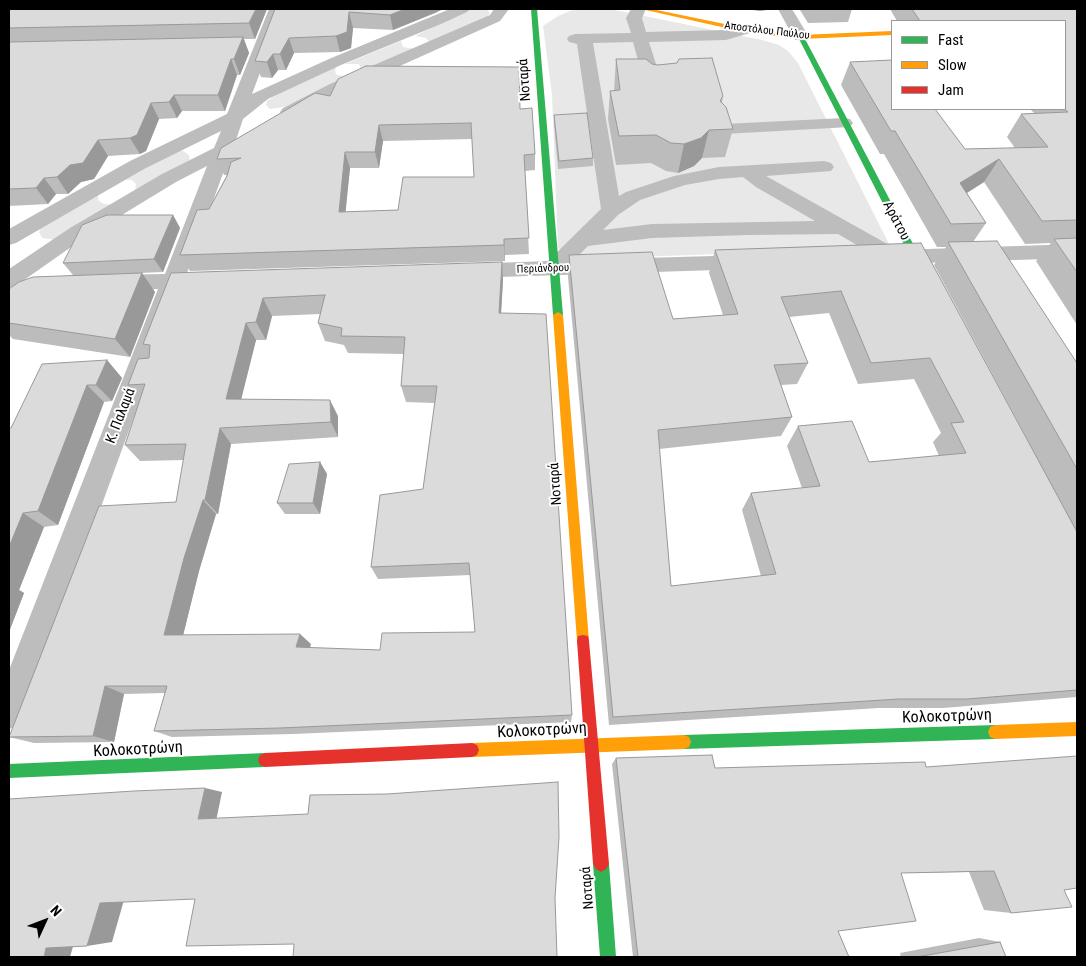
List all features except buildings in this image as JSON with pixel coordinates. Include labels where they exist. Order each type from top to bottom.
[{"type":"street","name":"Κ. Παλαμά","points":[[9,712],[222,151],[242,126],[254,46],[276,9]]},
{"type":"street","points":[[272,122],[336,88],[347,70],[415,42],[462,9]]},
{"type":"street","points":[[9,280],[77,233],[115,193],[242,126],[262,95],[347,70],[415,42],[495,18],[501,9]]},
{"type":"street","name":"Νοταρά","points":[[534,9],[608,957]]},
{"type":"street","points":[[638,9],[634,18],[654,86]]},
{"type":"street","name":"Αποστόλου Παύλου","points":[[644,9],[744,30],[801,37],[891,34]]},
{"type":"street","name":"Αράτου","points":[[785,9],[844,122],[905,257],[929,283]]},
{"type":"street","points":[[611,210],[579,39],[726,35],[744,30]]},
{"type":"street","points":[[724,129],[844,122]]},
{"type":"street","points":[[9,238],[31,224],[115,193],[169,178],[222,151]]},
{"type":"street","points":[[554,268],[611,210],[633,196],[681,180],[719,173],[824,167]]},
{"type":"street","points":[[747,171],[763,183],[844,227],[905,257]]},
{"type":"street","points":[[582,240],[652,231],[844,227]]},
{"type":"street","points":[[856,258],[1077,251]]},
{"type":"street","name":"Περιάνδρου","points":[[446,272],[768,261]]},
{"type":"street","points":[[93,284],[222,280]]},
{"type":"street","points":[[9,287],[37,286]]},
{"type":"street","name":"Κολοκοτρώνη","points":[[9,772],[592,745],[1077,729]]},
{"type":"shaded area","points":[[470,9],[487,9],[490,13],[487,17],[430,43],[426,38],[415,36]]},
{"type":"shaded area","points":[[575,9],[610,9],[762,40],[779,45],[788,51],[798,63],[891,248],[578,259],[558,248],[552,95],[543,26],[558,16]]},
{"type":"shaded area","points":[[401,41],[403,47],[415,49],[359,73],[359,64],[345,64]]},
{"type":"shaded area","points":[[336,67],[335,72],[337,75],[350,77],[284,107],[270,109],[266,105],[267,101],[280,93]]},
{"type":"shaded area","points":[[176,150],[183,151],[189,155],[190,160],[135,191],[136,184],[132,180],[121,179]]},
{"type":"shaded area","points":[[97,193],[99,201],[104,204],[114,205],[56,240],[42,238],[39,232],[41,227]]},
{"type":"traffic: fast","points":[[534,9],[558,315]]},
{"type":"traffic: fast","points":[[801,37],[925,276]]},
{"type":"traffic: fast","points":[[684,742],[995,732]]},
{"type":"traffic: fast","points":[[9,771],[265,760]]},
{"type":"traffic: fast","points":[[601,864],[608,957]]},
{"type":"traffic: slow","points":[[644,9],[744,30],[801,37],[891,33]]},
{"type":"traffic: slow","points":[[558,315],[583,641]]},
{"type":"traffic: slow","points":[[995,732],[1077,729]]},
{"type":"traffic: slow","points":[[472,750],[684,742]]},
{"type":"traffic: jam","points":[[583,641],[601,864]]},
{"type":"traffic: jam","points":[[265,760],[472,750]]}]
